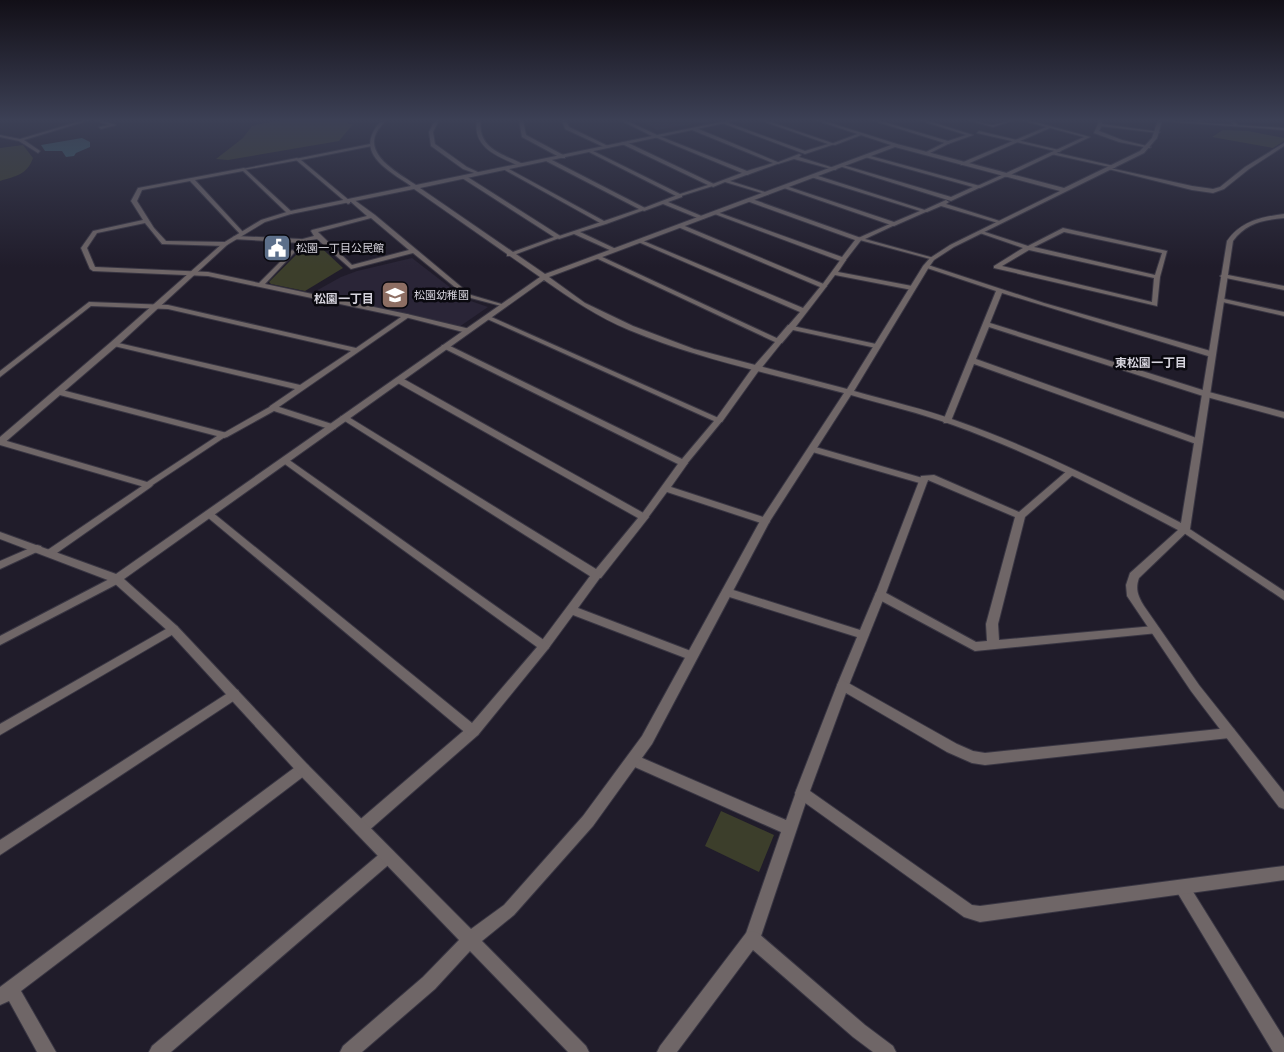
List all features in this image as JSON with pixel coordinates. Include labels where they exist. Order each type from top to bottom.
[{"type":"street","points":[[225,244],[164,243],[158,238],[134,201],[140,189],[239,169]]},
{"type":"street","points":[[245,169],[290,213]]},
{"type":"street","points":[[310,169],[350,201],[373,216],[469,296],[503,306]]},
{"type":"street","points":[[390,169],[509,255],[583,304],[630,328],[690,351],[922,412],[1002,441],[1071,472],[1184,529],[1284,596]]},
{"type":"street","points":[[467,169],[478,174]]},
{"type":"street","points":[[0,442],[114,344],[225,244],[263,221],[290,213],[501,169]]},
{"type":"street","points":[[508,169],[604,223]]},
{"type":"street","points":[[566,169],[644,209]]},
{"type":"street","points":[[626,169],[680,196]]},
{"type":"street","points":[[678,169],[713,185]]},
{"type":"street","points":[[737,169],[747,173]]},
{"type":"street","points":[[509,255],[759,169]]},
{"type":"street","points":[[0,641],[117,579],[544,277],[832,169]]},
{"type":"street","points":[[845,169],[951,199]]},
{"type":"street","points":[[914,169],[978,187]]},
{"type":"street","points":[[983,169],[1064,190]]},
{"type":"street","points":[[362,828],[472,731],[544,646],[683,463],[860,239],[1019,169]]},
{"type":"street","points":[[349,1052],[429,983],[470,940],[509,910],[588,821],[633,760],[647,740],[765,521],[932,259],[952,246],[1110,169]]},
{"type":"street","points":[[1116,169],[1192,188],[1213,190],[1222,188],[1247,169]]},
{"type":"street","points":[[813,176],[926,211]]},
{"type":"street","points":[[464,177],[559,238]]},
{"type":"street","points":[[191,179],[238,235],[301,241],[318,237]]},
{"type":"street","points":[[726,181],[766,194]]},
{"type":"street","points":[[784,188],[894,224]]},
{"type":"street","points":[[749,200],[860,239],[932,259]]},
{"type":"street","points":[[662,202],[702,218]]},
{"type":"street","points":[[940,204],[1000,222]]},
{"type":"street","points":[[715,213],[842,260]]},
{"type":"street","points":[[373,216],[314,230],[318,237],[350,267],[414,250]]},
{"type":"street","points":[[1284,216],[1250,222],[1235,232],[1230,241],[1184,529],[1134,576],[1131,585],[1132,596],[1154,630],[1228,733],[1284,803]]},
{"type":"street","points":[[147,221],[95,232],[84,248],[93,269],[194,273],[407,316],[467,331]]},
{"type":"street","points":[[680,226],[824,286]]},
{"type":"street","points":[[1063,230],[1165,252],[1156,277],[1155,305],[996,267],[1063,230]]},
{"type":"street","points":[[574,232],[614,250]]},
{"type":"street","points":[[980,232],[1028,248],[1156,277]]},
{"type":"street","points":[[639,241],[804,311]]},
{"type":"street","points":[[261,285],[292,252]]},
{"type":"street","points":[[598,257],[779,341]]},
{"type":"street","points":[[926,266],[1211,354]]},
{"type":"street","points":[[834,273],[912,288]]},
{"type":"street","points":[[1224,276],[1284,288]]},
{"type":"street","points":[[947,421],[1000,290]]},
{"type":"street","points":[[1220,300],[1284,314]]},
{"type":"street","points":[[0,376],[89,304],[168,307],[357,350]]},
{"type":"street","points":[[50,553],[224,434],[273,408],[407,316]]},
{"type":"street","points":[[487,317],[718,420]]},
{"type":"street","points":[[986,324],[1206,394],[1284,415]]},
{"type":"street","points":[[791,327],[876,346]]},
{"type":"street","points":[[114,344],[301,388]]},
{"type":"street","points":[[445,347],[683,463]]},
{"type":"street","points":[[971,360],[1199,442]]},
{"type":"street","points":[[398,380],[644,516]]},
{"type":"street","points":[[59,392],[224,434]]},
{"type":"street","points":[[273,408],[332,427]]},
{"type":"street","points":[[344,418],[597,575]]},
{"type":"street","points":[[0,442],[148,485]]},
{"type":"street","points":[[812,449],[923,481]]},
{"type":"street","points":[[285,460],[544,646]]},
{"type":"street","points":[[992,645],[992,624],[1020,516],[1071,472]]},
{"type":"street","points":[[666,1052],[752,940],[802,793],[924,478],[931,477],[1020,516]]},
{"type":"street","points":[[665,488],[765,521]]},
{"type":"street","points":[[209,514],[472,731]]},
{"type":"street","points":[[0,535],[117,579],[173,630],[388,856],[579,1052]]},
{"type":"street","points":[[0,565],[37,548]]},
{"type":"street","points":[[727,592],[863,635]]},
{"type":"street","points":[[880,595],[975,647],[1154,630]]},
{"type":"street","points":[[571,610],[692,656]]},
{"type":"street","points":[[0,730],[173,630]]},
{"type":"street","points":[[844,685],[952,748],[972,757],[985,759],[1228,733]]},
{"type":"street","points":[[0,848],[234,694]]},
{"type":"street","points":[[633,760],[790,829]]},
{"type":"street","points":[[47,1052],[6,993],[304,768]]},
{"type":"street","points":[[802,793],[969,912],[980,914],[1284,873]]},
{"type":"street","points":[[158,1052],[388,856]]},
{"type":"street","points":[[1182,887],[1283,1052]]},
{"type":"street","points":[[752,940],[859,1031],[887,1052]]},
{"type":"shaded area","points":[[0,169],[27,169],[20,174],[0,181]]},
{"type":"shaded area","points":[[314,241],[343,268],[305,291],[269,282],[308,243]]},
{"type":"shaded area","name":"松園幼稚園","points":[[412,258],[465,299],[488,307],[459,327],[314,292],[341,277],[357,271]]},
{"type":"shaded area","points":[[721,811],[774,835],[759,872],[705,846]]},
{"type":"place","name":"松園一丁目公民館","points":[[277,248]]},
{"type":"place","name":"松園幼稚園","points":[[395,295]]},
{"type":"district","name":"松園一丁目","points":[[344,298]]},
{"type":"district","name":"東松園一丁目","points":[[1151,362]]}]
